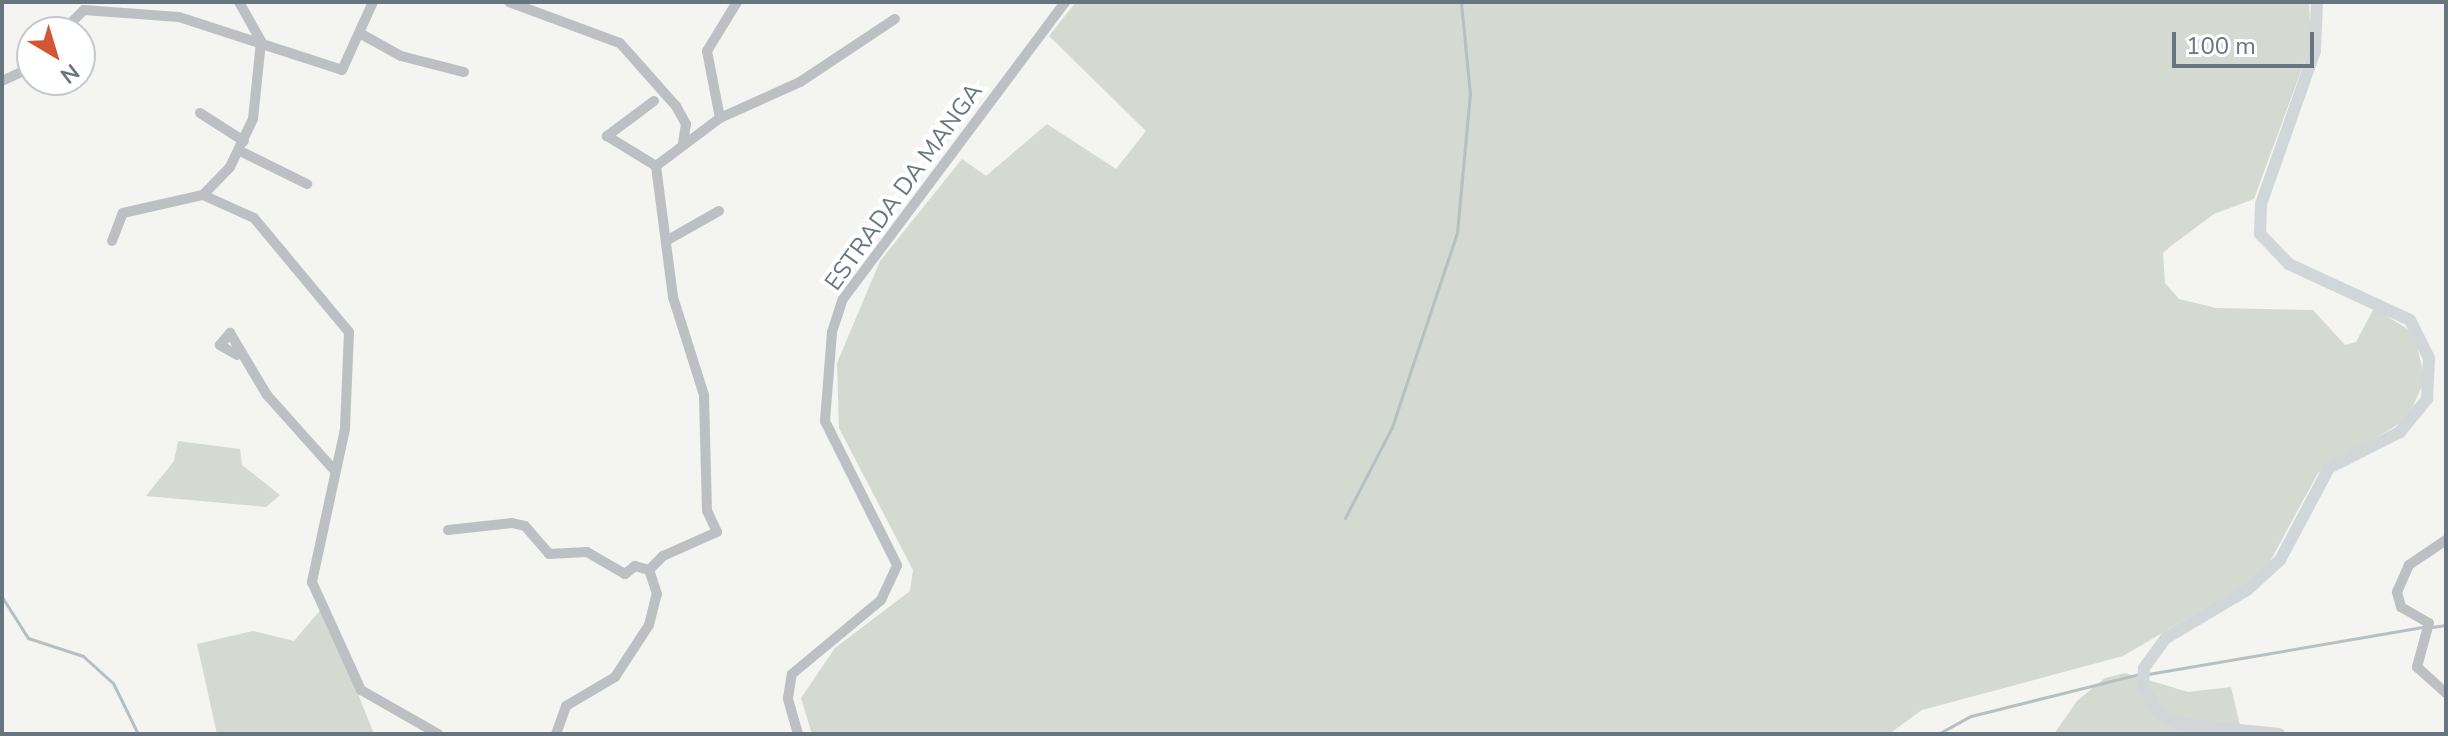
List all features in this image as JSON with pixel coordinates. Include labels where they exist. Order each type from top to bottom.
[{"type":"main road","points":[[2279,734],[2181,724],[2158,713],[2143,687],[2144,668],[2166,638],[2247,590],[2280,560],[2329,468],[2400,432],[2427,399],[2429,358],[2410,320],[2289,264],[2260,234],[2261,204],[2315,51],[2317,2]]},
{"type":"street","points":[[203,195],[242,146],[263,73],[261,41],[239,2]]},
{"type":"street","points":[[83,6],[179,17],[261,41],[342,70],[363,35],[373,2]]},
{"type":"street","points":[[509,2],[620,43],[676,106],[686,124],[683,143]]},
{"type":"street","points":[[720,118],[707,51],[737,2]]},
{"type":"street","name":"ESTRADA DA MANGA","points":[[798,734],[788,698],[792,674],[806,655],[881,600],[897,565],[825,421],[832,332],[843,299],[1065,2]]},
{"type":"street","points":[[656,166],[720,118],[800,82],[895,19]]},
{"type":"street","points":[[363,35],[401,56],[464,72]]},
{"type":"street","points":[[654,101],[607,136],[656,166]]},
{"type":"street","points":[[200,113],[242,146],[307,184]]},
{"type":"street","points":[[649,570],[663,556],[717,532],[707,511],[704,395],[673,297],[656,166]]},
{"type":"street","points":[[112,241],[123,213],[203,195],[254,218],[349,332],[345,429],[312,582],[361,690],[438,734]]},
{"type":"street","points":[[666,241],[719,211]]},
{"type":"street","points":[[237,355],[335,471]]},
{"type":"street","points":[[448,530],[512,523],[525,526],[549,554],[587,552],[625,574],[635,566],[649,570]]},
{"type":"street","points":[[2446,540],[2409,565],[2397,592],[2410,616],[2429,623],[2417,667],[2446,693]]},
{"type":"street","points":[[556,734],[566,706],[615,677],[649,625],[657,594],[649,570]]},
{"type":"shaded area","points":[[1076,2],[2309,2],[2311,44],[2254,199],[2214,214],[2163,253],[2165,283],[2179,299],[2216,308],[2313,310],[2345,345],[2356,342],[2374,308],[2414,333],[2425,380],[2407,419],[2318,473],[2267,567],[2251,581],[2123,656],[1922,710],[1889,734],[812,734],[801,698],[835,648],[910,591],[913,570],[839,428],[837,363],[880,261],[962,159],[986,176],[1047,124],[1116,169],[1146,131],[1049,36]]},
{"type":"shaded area","points":[[178,441],[240,449],[242,465],[280,495],[266,507],[146,496],[174,461]]},
{"type":"shaded area","points":[[323,607],[374,734],[217,734],[197,644],[253,631],[294,641]]},
{"type":"shaded area","points":[[2125,673],[2188,692],[2231,687],[2242,734],[2054,734],[2077,701],[2105,678]]},
{"type":"waterway","points":[[1345,518],[1392,427],[1457,233],[1470,94],[1461,2]]},
{"type":"waterway","points":[[2,597],[28,638],[83,656],[113,683],[138,734]]},
{"type":"waterway","points":[[2432,627],[2446,625]]},
{"type":"waterway","points":[[2148,674],[2424,627]]},
{"type":"waterway","points":[[1938,734],[1971,716],[2140,674]]}]
